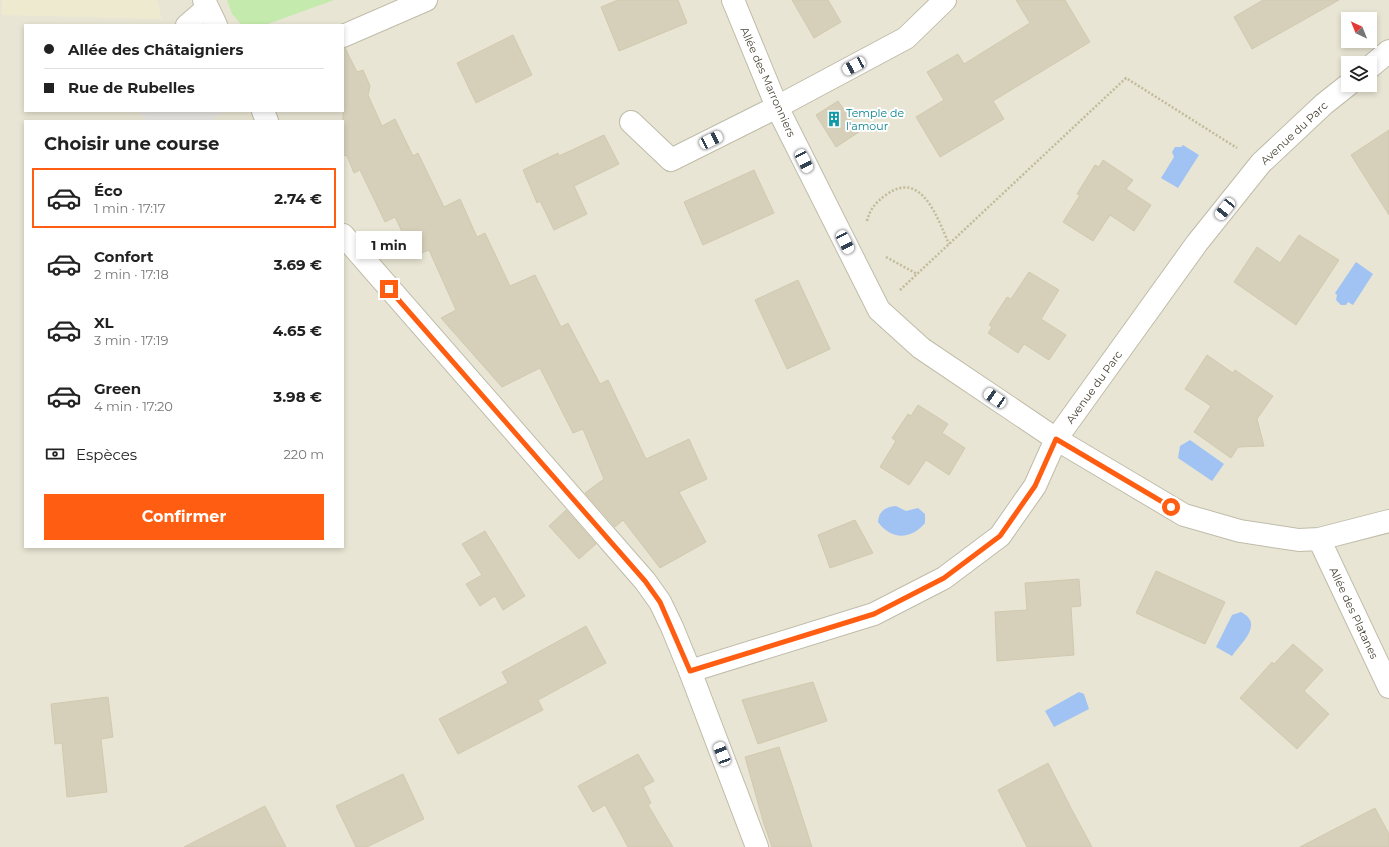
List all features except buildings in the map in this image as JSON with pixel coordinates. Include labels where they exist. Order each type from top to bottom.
[{"type":"street","points":[[344,36],[426,0]]},
{"type":"street","name":"Allée des Marronniers","points":[[733,0],[777,107],[879,310],[922,348],[1056,439],[1184,514],[1240,531],[1299,540],[1319,539],[1389,521]]},
{"type":"street","points":[[631,122],[671,160],[777,107],[906,38],[945,0]]},
{"type":"street","points":[[1377,61],[1389,51]]},
{"type":"street","name":"Avenue du Parc","points":[[690,671],[874,614],[944,578],[1000,536],[1035,486],[1056,439],[1192,249],[1261,163],[1324,104],[1341,91]]},
{"type":"street","points":[[344,236],[645,581],[660,602],[690,671],[757,847]]},
{"type":"street","name":"Allée des Platanes","points":[[1319,539],[1389,687]]},
{"type":"lane","points":[[188,24],[209,11]]},
{"type":"path","points":[[879,310],[1126,78],[1261,163]]},
{"type":"path","points":[[869,212],[879,201],[898,188],[912,189],[925,196],[934,208],[949,244]]},
{"type":"path","points":[[880,254],[917,274]]},
{"type":"shaded area","points":[[0,0],[1389,0],[1389,847],[0,847]]},
{"type":"shaded area","points":[[2,0],[157,0],[162,19],[2,15]]},
{"type":"shaded area","points":[[140,112],[222,113],[212,120],[146,120]]},
{"type":"green space","points":[[227,0],[334,0],[268,24],[241,24],[232,14]]},
{"type":"water","points":[[1183,145],[1199,155],[1178,188],[1161,178],[1174,157],[1172,152],[1175,147],[1181,147]]},
{"type":"water","points":[[1356,262],[1373,274],[1353,305],[1348,302],[1346,305],[1341,305],[1336,300],[1337,295],[1335,293]]},
{"type":"water","points":[[1190,440],[1224,464],[1212,481],[1178,458],[1180,446]]},
{"type":"water","points":[[896,506],[906,511],[918,508],[925,514],[925,523],[914,533],[907,535],[895,535],[889,532],[878,522],[879,518],[883,510]]},
{"type":"water","points":[[1241,612],[1248,617],[1251,622],[1251,628],[1245,639],[1232,656],[1216,647],[1232,615]]},
{"type":"water","points":[[1079,692],[1084,694],[1089,709],[1054,727],[1045,711]]},
{"type":"place","name":"Temple de l'amour","points":[[834,119]]},
{"type":"route","points":[[389,289],[645,581],[660,602],[690,671],[874,614],[944,578],[1000,536],[1035,486],[1056,439],[1171,507]]}]
